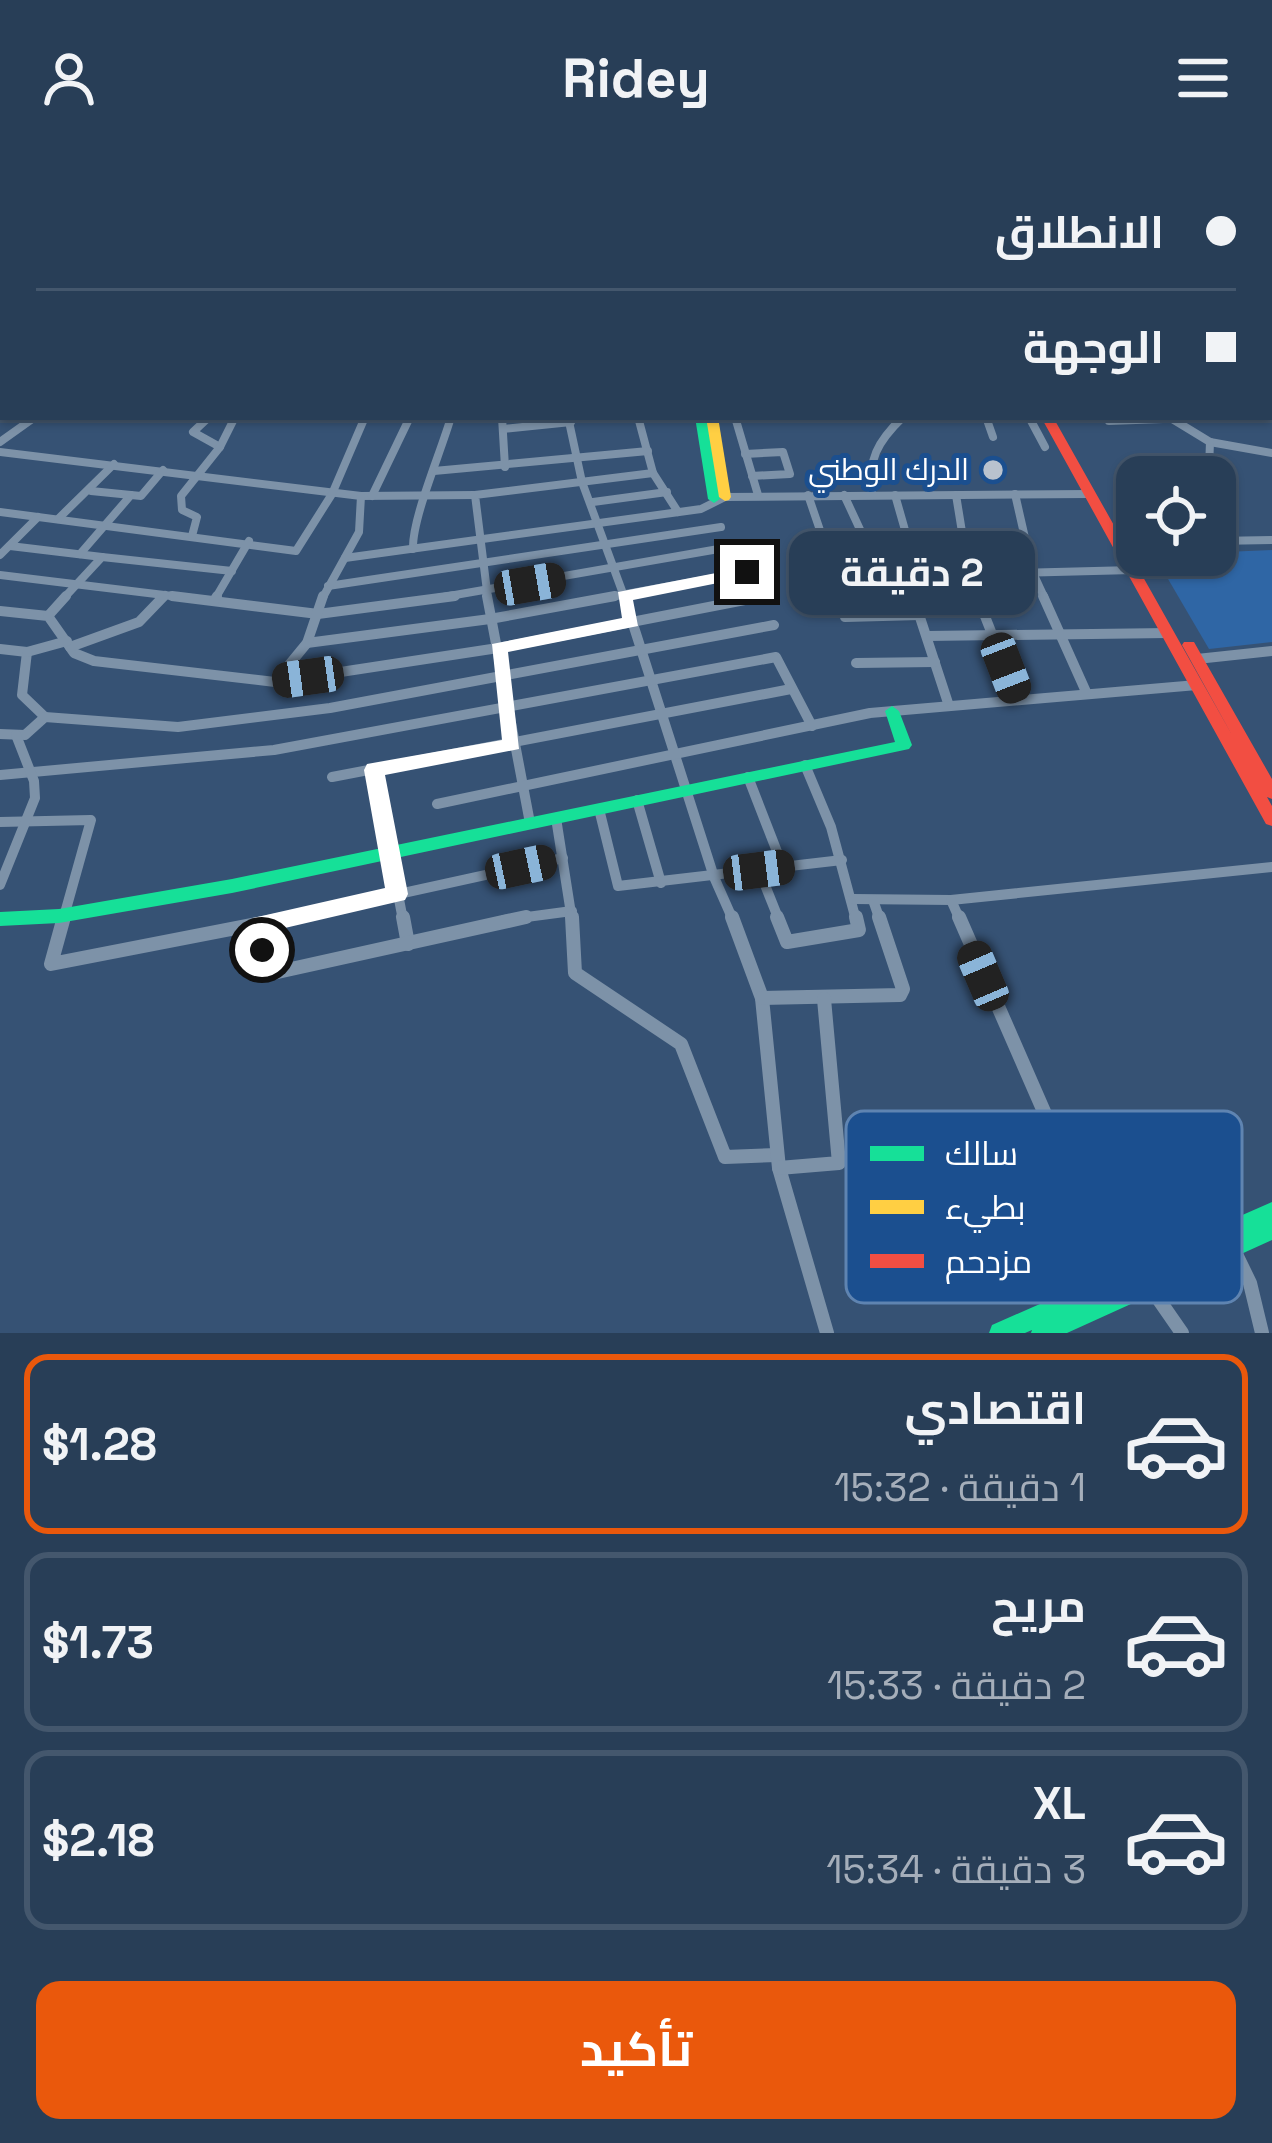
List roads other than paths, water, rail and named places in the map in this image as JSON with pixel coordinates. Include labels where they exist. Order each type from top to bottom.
[{"type":"main road","points":[[702,420],[720,498]]},
{"type":"main road","points":[[712,420],[720,498]]},
{"type":"main road","points":[[1049,420],[1116,541]]},
{"type":"main road","points":[[1060,420],[1116,514]]},
{"type":"main road","points":[[1136,576],[1272,820]]},
{"type":"main road","points":[[1151,576],[1272,793]]},
{"type":"main road","points":[[0,919],[67,915],[232,886],[904,745],[892,711]]},
{"type":"main road","points":[[1242,1225],[1272,1212]]},
{"type":"main road","points":[[1242,1242],[1272,1229]]},
{"type":"main road","points":[[1000,1333],[1068,1303]]},
{"type":"main road","points":[[1042,1333],[1107,1303]]},
{"type":"street","points":[[0,442],[31,420]]},
{"type":"street","points":[[206,420],[193,432],[220,447]]},
{"type":"street","points":[[192,536],[197,518],[182,510],[181,496],[220,447],[234,420]]},
{"type":"street","points":[[0,512],[296,551],[332,494],[364,420]]},
{"type":"street","points":[[274,682],[307,643],[314,613],[358,532],[367,496],[408,420]]},
{"type":"street","points":[[413,549],[412,527],[427,496],[450,420]]},
{"type":"street","points":[[502,420],[505,467]]},
{"type":"street","points":[[503,429],[570,420],[582,482],[601,523],[714,877],[748,950],[762,998],[778,1161],[827,1333]]},
{"type":"street","points":[[639,420],[653,472],[678,512]]},
{"type":"street","points":[[736,420],[758,495]]},
{"type":"street","points":[[872,495],[870,455],[881,436],[900,420]]},
{"type":"street","points":[[987,420],[993,436]]},
{"type":"street","points":[[1031,420],[1045,446]]},
{"type":"street","points":[[1108,421],[1123,420]]},
{"type":"street","points":[[1174,420],[1210,442],[1272,453]]},
{"type":"street","points":[[1209,456],[1210,442]]},
{"type":"street","points":[[434,471],[648,451]]},
{"type":"street","points":[[0,452],[367,496],[475,495],[653,472]]},
{"type":"street","points":[[746,454],[783,452],[790,474],[752,476]]},
{"type":"street","points":[[58,519],[113,464]]},
{"type":"street","points":[[91,490],[141,496],[163,470]]},
{"type":"street","points":[[593,502],[667,492]]},
{"type":"street","points":[[1015,494],[1033,573],[1087,694]]},
{"type":"street","points":[[345,558],[701,509],[720,498],[1089,494]]},
{"type":"street","points":[[475,495],[490,619],[530,823]]},
{"type":"street","points":[[808,495],[823,539],[965,536]]},
{"type":"street","points":[[844,495],[864,538]]},
{"type":"street","points":[[895,495],[907,537]]},
{"type":"street","points":[[956,495],[969,574],[1018,700]]},
{"type":"street","points":[[80,554],[131,496]]},
{"type":"street","points":[[0,555],[38,517]]},
{"type":"street","points":[[328,586],[721,527]]},
{"type":"street","points":[[1236,541],[1272,540]]},
{"type":"street","points":[[214,601],[249,542]]},
{"type":"street","points":[[10,546],[232,571]]},
{"type":"street","points":[[0,575],[314,613],[487,592],[730,548]]},
{"type":"street","points":[[48,616],[103,557]]},
{"type":"street","points":[[828,564],[831,578],[1116,571]]},
{"type":"street","points":[[307,643],[490,619],[747,572]]},
{"type":"street","points":[[907,576],[949,706]]},
{"type":"street","points":[[0,649],[28,652],[139,622],[165,595]]},
{"type":"street","points":[[0,610],[48,616],[74,653],[94,661],[274,682],[498,648],[760,597]]},
{"type":"street","points":[[845,617],[920,615]]},
{"type":"street","points":[[28,652],[22,695],[45,717],[178,727],[330,708],[774,625]]},
{"type":"street","points":[[927,636],[1168,633]]},
{"type":"street","points":[[1197,659],[1272,651]]},
{"type":"street","points":[[0,775],[274,750],[776,657],[812,726]]},
{"type":"street","points":[[856,663],[935,662]]},
{"type":"street","points":[[437,804],[892,711],[1197,685]]},
{"type":"street","points":[[332,777],[791,689]]},
{"type":"street","points":[[0,734],[25,736],[45,717]]},
{"type":"street","points":[[2,875],[27,822],[36,781],[16,754],[16,735]]},
{"type":"street","points":[[759,870],[787,942],[859,930],[842,860],[805,765]]},
{"type":"street","points":[[374,770],[408,944]]},
{"type":"street","points":[[748,777],[783,867]]},
{"type":"street","points":[[637,800],[661,883]]},
{"type":"street","points":[[599,808],[618,886],[842,860]]},
{"type":"street","points":[[556,818],[572,911],[575,973],[681,1044],[725,1156],[839,1163],[824,998]]},
{"type":"street","points":[[0,822],[92,820],[51,964],[260,925],[562,858]]},
{"type":"street","points":[[853,899],[951,900],[1272,867]]},
{"type":"street","points":[[762,998],[891,999],[903,989],[873,899]]},
{"type":"street","points":[[951,900],[1043,1111]]},
{"type":"street","points":[[260,925],[264,975],[497,921],[572,911]]},
{"type":"street","points":[[1242,1267],[1262,1333]]},
{"type":"street","points":[[1161,1303],[1182,1333]]},
{"type":"place","name":"الدرك الوطني","points":[[993,470]]}]
